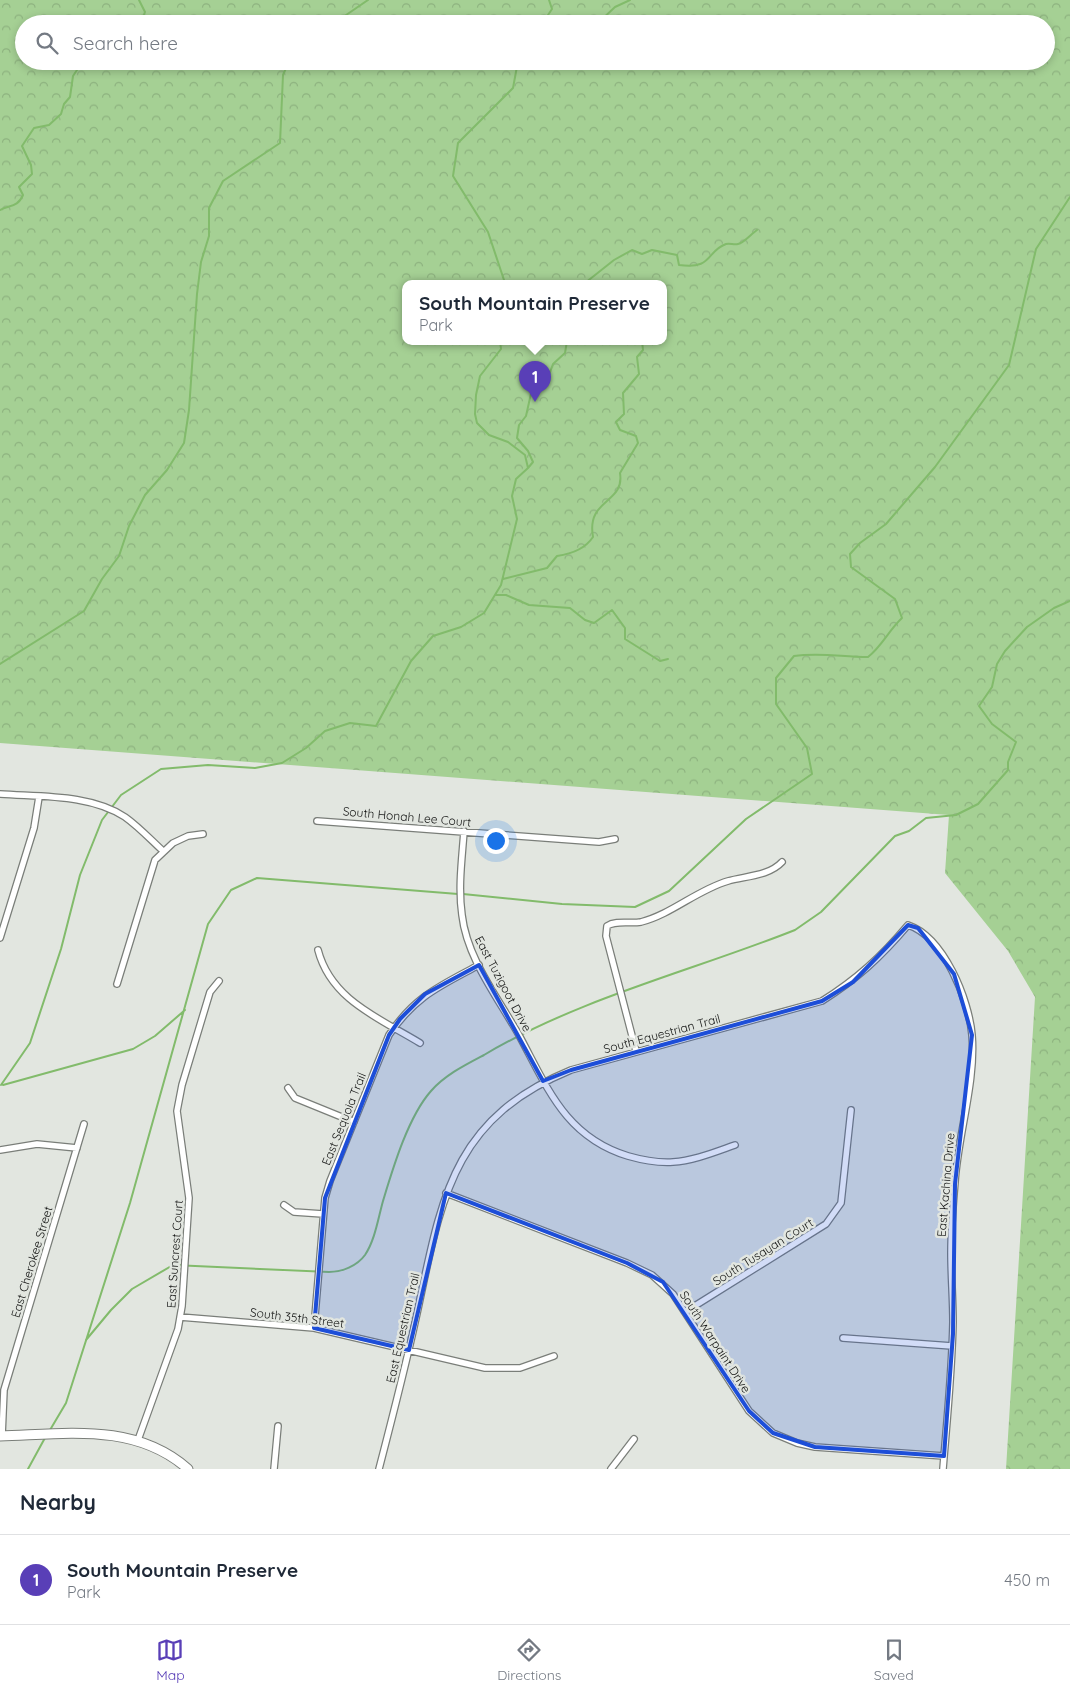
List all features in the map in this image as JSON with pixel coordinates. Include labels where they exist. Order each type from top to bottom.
[{"type":"street","points":[[0,794],[81,801],[104,806],[144,833],[163,852]]},
{"type":"street","points":[[0,938],[34,828],[39,797]]},
{"type":"street","name":"South Honah Lee Court","points":[[317,821],[599,842],[615,839]]},
{"type":"street","name":"East Tuzigoot Drive","points":[[464,831],[460,901],[466,935],[479,965],[543,1081],[563,1112],[586,1137],[614,1152],[645,1161],[673,1162],[701,1156],[734,1145]]},
{"type":"street","points":[[117,984],[155,860],[163,852],[188,836],[203,834]]},
{"type":"street","points":[[636,1051],[606,936],[609,924],[640,922],[655,917],[714,887],[770,872],[782,862]]},
{"type":"street","name":"South Equestrian Trail","points":[[446,1193],[453,1175],[474,1140],[514,1100],[543,1081],[571,1070],[636,1051],[822,1001],[853,982],[883,954],[908,925]]},
{"type":"street","name":"East Kachina Drive","points":[[908,925],[918,928],[933,944],[954,974],[968,1013],[972,1035],[972,1062],[957,1154],[952,1227],[952,1346],[943,1469]]},
{"type":"street","points":[[318,950],[326,974],[348,1000],[420,1043]]},
{"type":"street","name":"East Sequoia Trail","points":[[314,1328],[323,1214],[330,1181],[394,1028],[425,994],[479,965]]},
{"type":"street","name":"East Suncrest Court","points":[[138,1440],[178,1330],[185,1271],[189,1198],[179,1134],[178,1099],[210,992],[219,981]]},
{"type":"street","points":[[288,1088],[296,1098],[354,1122]]},
{"type":"street","name":"South Tusayan Court","points":[[685,1312],[826,1224],[841,1203],[851,1110]]},
{"type":"street","name":"East Cherokee Street","points":[[1,1436],[4,1390],[84,1124]]},
{"type":"street","points":[[0,1150],[37,1144],[77,1148]]},
{"type":"street","name":"South Warpaint Drive","points":[[446,1193],[638,1267],[663,1282],[685,1312],[744,1405],[757,1419],[774,1432],[797,1443],[815,1447],[944,1456]]},
{"type":"street","name":"East Equestrian Trail","points":[[379,1469],[409,1350],[440,1208],[446,1193]]},
{"type":"street","points":[[284,1205],[294,1212],[323,1214]]},
{"type":"street","name":"South 35th Street","points":[[180,1317],[314,1328],[485,1368],[520,1368],[554,1356]]},
{"type":"street","points":[[843,1338],[952,1346]]},
{"type":"street","points":[[274,1469],[278,1426]]},
{"type":"street","points":[[1,1436],[103,1433],[138,1440],[157,1447],[188,1469]]},
{"type":"street","points":[[611,1469],[634,1439]]},
{"type":"highlighted area","points":[[908,925],[918,928],[954,974],[972,1035],[955,1184],[953,1334],[944,1456],[815,1447],[773,1433],[749,1411],[663,1282],[627,1263],[446,1193],[409,1350],[314,1328],[325,1198],[389,1035],[400,1019],[425,994],[479,965],[543,1081],[571,1070],[822,1001],[853,982]]},
{"type":"green space","points":[[0,0],[1070,0],[1070,1469],[1006,1469],[1035,997],[1008,951],[945,873],[949,815],[0,743]]},
{"type":"waterway","points":[[139,0],[145,12],[144,15]]},
{"type":"waterway","points":[[346,15],[368,0]]},
{"type":"waterway","points":[[548,15],[552,9],[549,0]]},
{"type":"waterway","points":[[607,15],[615,7],[630,0]]},
{"type":"waterway","points":[[0,210],[16,204],[21,199],[23,195],[19,187],[32,174],[31,165],[22,146],[34,128],[49,125],[61,114],[64,104],[70,97],[73,76],[77,70]]},
{"type":"waterway","points":[[0,664],[84,611],[102,579],[119,556],[129,526],[145,495],[167,470],[184,443],[189,410],[197,294],[201,262],[209,236],[209,208],[223,181],[280,143],[283,75],[285,70]]},
{"type":"waterway","points":[[504,280],[488,232],[453,176],[458,143],[513,88],[516,70]]},
{"type":"waterway","points":[[463,894],[562,904],[635,907],[669,891],[746,819],[812,774],[807,748],[776,704],[776,678],[794,656],[868,657],[902,618],[895,599],[851,567],[850,554],[860,543],[886,524],[935,467],[1009,365],[1036,249],[1070,197]]},
{"type":"waterway","points":[[589,280],[614,260],[632,250],[642,254],[652,250],[677,255],[679,265],[698,265],[708,259],[720,247],[726,244],[740,243],[757,230]]},
{"type":"waterway","points":[[1,1085],[30,1043],[61,949],[80,875],[102,820],[121,795],[161,769],[208,765],[255,768],[282,763],[306,748],[325,731],[350,723],[376,726],[411,661],[433,636],[461,627],[484,613],[501,585],[517,519],[512,496],[516,479],[528,468],[525,455],[508,442],[489,435],[477,423],[475,414],[476,395],[480,376],[501,349],[500,345]]},
{"type":"waterway","points":[[528,468],[533,462],[528,451],[517,438],[519,425],[526,416],[532,389],[548,378],[553,364],[565,353],[566,345]]},
{"type":"waterway","points":[[503,579],[547,568],[557,556],[577,550],[586,545],[593,537],[592,524],[595,515],[617,491],[620,483],[620,473],[638,443],[636,436],[620,430],[616,422],[624,414],[623,393],[639,374],[637,357],[643,350],[642,345]]},
{"type":"waterway","points":[[495,595],[506,595],[529,605],[570,608],[585,620],[594,623],[612,610],[625,628],[625,639],[660,661],[668,659]]},
{"type":"waterway","points":[[86,1340],[111,1310],[132,1289],[173,1265],[329,1272],[344,1270],[354,1265],[362,1259],[371,1243],[383,1201],[408,1129],[431,1091],[449,1075],[521,1035],[597,1001],[795,930],[821,912],[895,836],[909,831],[926,818],[956,815],[978,804],[1008,770],[1008,762],[1016,742],[992,724],[979,706],[992,687],[997,664],[1005,651],[1027,627],[1054,608],[1070,601]]},
{"type":"waterway","points":[[50,1430],[66,1403],[130,1203],[208,924],[231,890],[257,878],[458,894]]},
{"type":"waterway","points":[[3,1085],[133,1049],[155,1036],[185,1010]]},
{"type":"waterway","points":[[28,1469],[46,1436]]},
{"type":"place","name":"South Mountain Preserve","points":[[535,402]]}]
